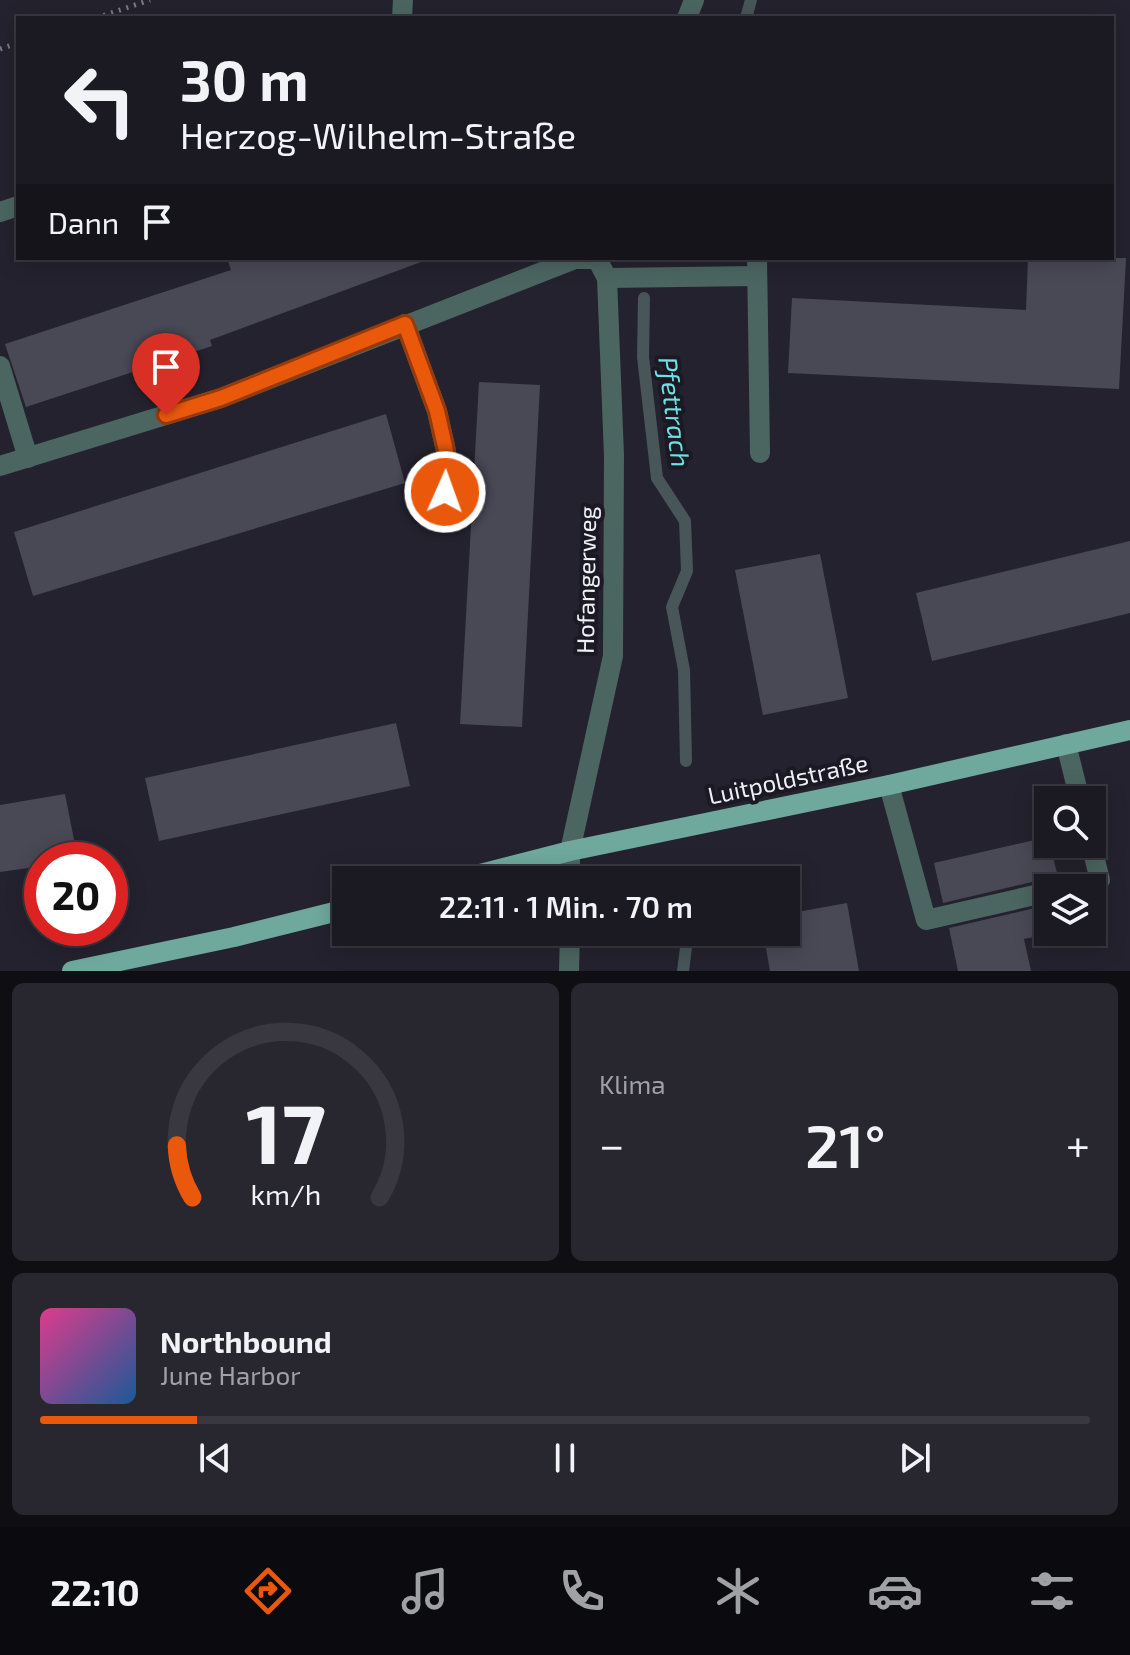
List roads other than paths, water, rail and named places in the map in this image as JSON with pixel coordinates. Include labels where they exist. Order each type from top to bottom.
[{"type":"main road","name":"Luitpoldstraße","points":[[512,866],[1130,730]]},
{"type":"main road","points":[[72,971],[332,912]]},
{"type":"street","points":[[0,466],[221,398],[572,260]]},
{"type":"street","points":[[579,260],[600,265],[757,267],[760,453]]},
{"type":"street","name":"Hofangerweg","points":[[570,866],[570,851],[613,656],[614,456],[600,265]]},
{"type":"street","points":[[405,324],[437,411],[446,451],[445,492]]},
{"type":"street","points":[[0,366],[28,458]]},
{"type":"street","points":[[1066,744],[1076,786]]},
{"type":"street","points":[[889,785],[926,920],[1034,895]]},
{"type":"street","points":[[569,971],[570,946]]},
{"type":"waterway","name":"Pfettrach","points":[[747,16],[751,0]]},
{"type":"waterway","name":"Pfettrach","points":[[644,298],[643,357],[657,478],[685,521],[687,571],[672,607],[684,670],[686,761]]},
{"type":"waterway","name":"Pfettrach","points":[[683,971],[686,946]]}]
